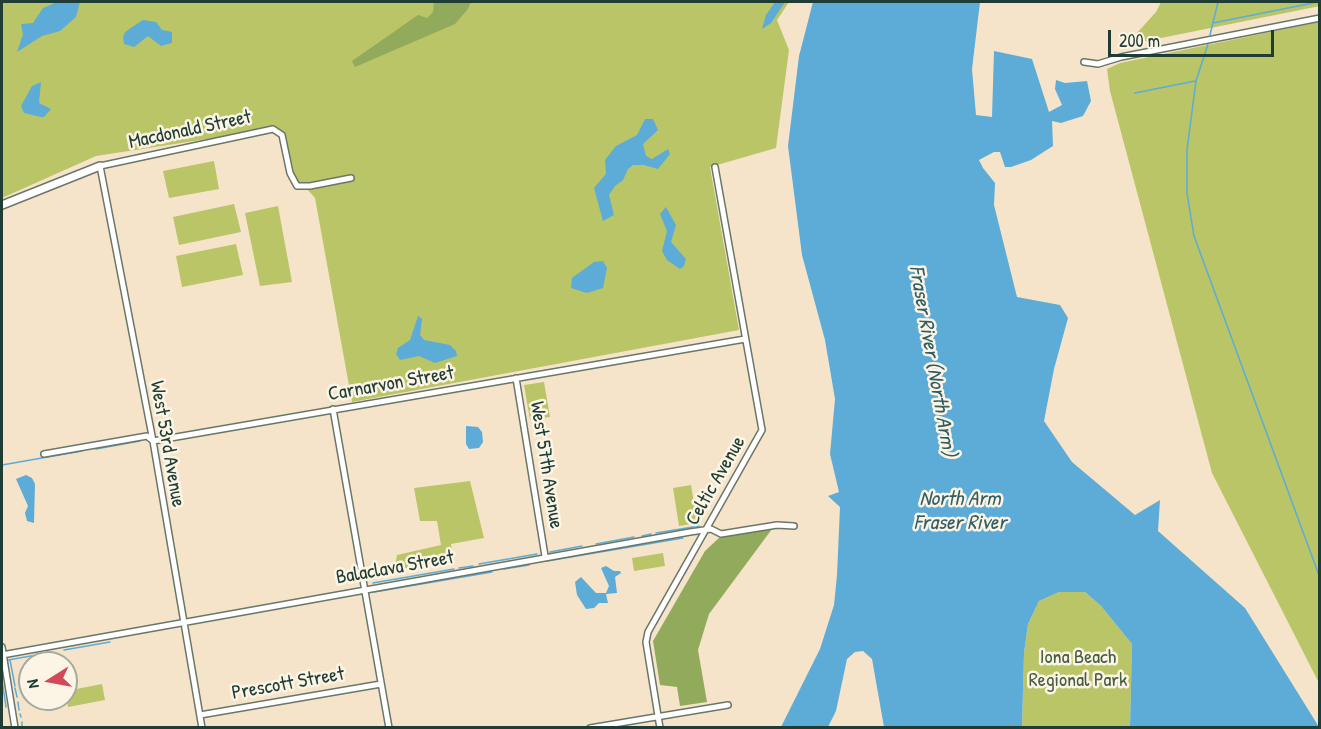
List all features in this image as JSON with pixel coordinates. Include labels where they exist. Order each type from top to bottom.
[{"type":"street","points":[[1084,62],[1098,64],[1121,57],[1320,18]]},
{"type":"street","name":"Macdonald Street","points":[[2,205],[100,166],[273,129],[282,135],[290,173],[297,186],[310,186],[351,178]]},
{"type":"street","name":"West 53rd Avenue","points":[[100,166],[153,441],[202,728]]},
{"type":"street","name":"Celtic Avenue","points":[[660,728],[646,642],[648,632],[762,430],[715,167]]},
{"type":"street","name":"Carnarvon Street","points":[[44,454],[147,436],[153,441],[745,339]]},
{"type":"street","name":"West 57th Avenue","points":[[516,378],[545,556]]},
{"type":"street","points":[[333,409],[389,728]]},
{"type":"street","name":"Balaclava Street","points":[[2,655],[545,556],[711,529],[721,534],[777,525],[794,526]]},
{"type":"street","points":[[2,647],[15,728]]},
{"type":"street","name":"Prescott Street","points":[[200,715],[381,684]]},
{"type":"street","points":[[590,728],[728,705]]},
{"type":"green space","points":[[2,2],[789,2],[777,20],[789,50],[776,148],[710,167],[739,330],[352,402],[315,198],[305,187],[292,181],[282,135],[273,129],[96,156],[2,198]]},
{"type":"green space","points":[[434,2],[471,2],[455,24],[355,67],[352,61],[418,15],[427,18],[433,12]]},
{"type":"green space","points":[[1161,2],[1319,2],[1320,6],[1126,45],[1156,12]]},
{"type":"green space","points":[[1319,22],[1319,683],[1212,473],[1110,91],[1107,69],[1120,63]]},
{"type":"green space","points":[[214,161],[219,189],[169,198],[163,171]]},
{"type":"green space","points":[[234,204],[241,232],[179,245],[173,217]]},
{"type":"green space","points":[[278,206],[292,282],[260,286],[245,213]]},
{"type":"green space","points":[[236,244],[243,275],[182,287],[176,256]]},
{"type":"green space","points":[[544,382],[550,417],[530,420],[524,385]]},
{"type":"green space","points":[[470,481],[484,538],[451,544],[453,558],[448,561],[417,568],[389,568],[396,561],[397,555],[441,545],[437,521],[420,521],[414,488]]},
{"type":"green space","points":[[691,485],[697,523],[679,526],[673,488]]},
{"type":"green space","points":[[772,529],[709,614],[698,650],[707,702],[680,706],[677,687],[660,685],[653,641],[705,551],[720,537]]},
{"type":"green space","points":[[663,553],[665,566],[634,571],[632,558]]},
{"type":"green space","name":"Iona Beach Regional Park","points":[[1059,592],[1085,592],[1101,606],[1132,644],[1130,727],[1022,728],[1024,653],[1028,624],[1039,601]]},
{"type":"green space","points":[[102,684],[105,700],[78,705],[78,689]]},
{"type":"water","points":[[57,2],[80,2],[76,17],[60,31],[42,36],[17,52],[23,34],[21,24],[33,23],[43,8]]},
{"type":"water","points":[[775,2],[785,2],[771,23],[762,29],[766,15]]},
{"type":"water","name":"North Arm Fraser River","points":[[813,2],[980,2],[972,69],[976,115],[992,117],[994,51],[1032,59],[1049,112],[1062,105],[1055,89],[1056,80],[1065,83],[1087,81],[1091,101],[1083,116],[1061,123],[1052,121],[1053,146],[1031,160],[1011,167],[1005,167],[1000,152],[994,152],[979,160],[995,183],[994,205],[1017,297],[1060,305],[1068,318],[1054,369],[1044,421],[1072,462],[1135,515],[1160,500],[1158,531],[1245,608],[1319,727],[1130,727],[1132,644],[1101,606],[1085,592],[1059,592],[1039,601],[1028,624],[1024,653],[1022,727],[884,727],[872,659],[863,651],[855,652],[847,659],[836,711],[828,727],[781,727],[820,649],[834,605],[837,575],[840,507],[828,496],[839,492],[830,454],[835,399],[825,340],[802,255],[788,146],[799,56]]},
{"type":"water","points":[[143,20],[156,22],[162,30],[172,32],[172,43],[161,46],[148,36],[134,47],[124,44],[125,32]]},
{"type":"water","points":[[41,82],[39,103],[51,109],[44,117],[24,113],[21,106],[32,86]]},
{"type":"water","points":[[645,119],[653,119],[658,130],[643,144],[646,156],[652,159],[668,149],[670,154],[658,169],[633,165],[628,169],[623,180],[609,195],[614,215],[603,221],[594,188],[606,174],[605,160],[616,146],[637,135]]},
{"type":"water","points":[[666,207],[676,225],[671,242],[686,259],[684,266],[680,269],[667,260],[662,251],[667,231],[660,214]]},
{"type":"water","points":[[603,261],[607,268],[603,288],[587,293],[571,288],[572,278],[594,262]]},
{"type":"water","points":[[418,316],[422,319],[420,335],[424,340],[450,345],[456,351],[457,356],[435,363],[419,356],[400,360],[396,354],[398,348],[410,340]]},
{"type":"water","points":[[466,426],[478,427],[482,432],[483,442],[479,448],[469,449],[466,444]]},
{"type":"water","points":[[26,475],[32,478],[35,484],[34,523],[27,521],[25,513],[28,506],[16,479]]},
{"type":"water","points":[[606,566],[621,573],[615,577],[617,593],[606,594],[608,603],[599,603],[594,608],[586,609],[577,595],[575,582],[581,577],[596,593],[606,593],[609,586],[601,568]]},
{"type":"waterway","points":[[1210,35],[1218,2]]},
{"type":"waterway","points":[[1213,23],[1318,2]]},
{"type":"waterway","points":[[1208,44],[1196,81],[1187,150],[1187,193],[1194,236],[1320,578]]},
{"type":"waterway","points":[[1135,93],[1195,81]]},
{"type":"waterway","points":[[96,449],[140,441]]},
{"type":"waterway","points":[[2,465],[82,451]]},
{"type":"waterway","points":[[656,533],[699,526]]},
{"type":"waterway","points":[[642,536],[651,534]]},
{"type":"waterway","points":[[596,544],[634,537]]},
{"type":"waterway","points":[[547,561],[683,538]]},
{"type":"waterway","points":[[550,552],[582,546]]},
{"type":"waterway","points":[[479,564],[537,554]]},
{"type":"waterway","points":[[504,569],[529,565]]},
{"type":"waterway","points":[[459,568],[473,566]]},
{"type":"waterway","points":[[373,583],[454,569]]},
{"type":"waterway","points":[[374,592],[492,572]]},
{"type":"waterway","points":[[64,650],[110,642]]},
{"type":"waterway","points":[[8,660],[18,658]]},
{"type":"waterway","points":[[10,660],[15,686]]},
{"type":"waterway","points":[[2,680],[6,707]]},
{"type":"waterway","points":[[15,688],[17,697]]},
{"type":"waterway","points":[[22,722],[22,728]]},
{"type":"water label","name":"Fraser River (North Arm)","points":[[932,361]]}]
